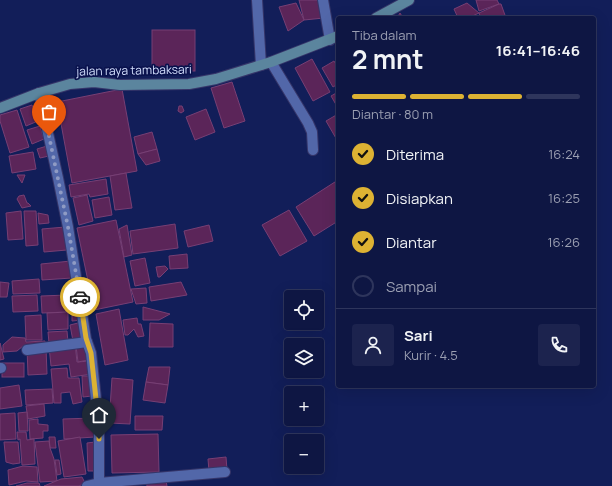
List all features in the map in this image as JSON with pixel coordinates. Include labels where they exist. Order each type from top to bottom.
[{"type":"street","points":[[257,0],[266,63],[308,123],[312,132],[313,150]]},
{"type":"street","points":[[324,0],[334,38]]},
{"type":"street","points":[[380,16],[409,0]]},
{"type":"street","name":"jalan raya tambaksari","points":[[0,108],[39,93],[70,84],[94,82],[120,84],[189,84],[216,79],[266,63],[334,38]]},
{"type":"street","points":[[39,93],[68,227],[87,342],[91,353],[99,427],[100,483]]},
{"type":"street","points":[[27,350],[87,342]]},
{"type":"street","points":[[88,486],[100,483],[225,472]]},
{"type":"building","points":[[299,0],[320,0],[324,18],[304,20]]},
{"type":"building","points":[[476,0],[497,0],[499,4],[479,11]]},
{"type":"building","points":[[296,3],[304,20],[288,31],[279,7]]},
{"type":"building","points":[[467,3],[479,13],[472,16],[457,16],[454,9]]},
{"type":"building","points":[[501,4],[505,16],[480,16],[479,13]]},
{"type":"building","points":[[152,30],[195,30],[195,71],[152,71]]},
{"type":"building","points":[[312,59],[330,92],[313,101],[295,68]]},
{"type":"building","points":[[334,61],[336,64],[336,85],[333,87],[322,68]]},
{"type":"building","points":[[232,82],[245,121],[224,128],[211,88]]},
{"type":"building","points":[[122,89],[137,171],[72,183],[57,102]]},
{"type":"building","points":[[336,93],[336,105],[331,96]]},
{"type":"building","points":[[32,105],[38,121],[26,126],[20,109]]},
{"type":"building","points":[[179,106],[182,106],[184,111],[181,113],[178,111]]},
{"type":"building","points":[[206,109],[215,132],[195,140],[186,117]]},
{"type":"building","points":[[17,110],[29,147],[10,153],[0,121],[0,115]]},
{"type":"building","points":[[336,115],[336,138],[326,121]]},
{"type":"building","points":[[40,126],[44,139],[32,144],[27,130]]},
{"type":"building","points":[[152,132],[157,149],[138,154],[134,137]]},
{"type":"building","points":[[47,146],[49,156],[40,158],[37,149]]},
{"type":"building","points":[[157,149],[160,161],[146,165],[138,154]]},
{"type":"building","points":[[33,152],[36,169],[12,173],[9,156]]},
{"type":"building","points":[[126,173],[132,208],[115,210],[110,176]]},
{"type":"building","points":[[17,175],[25,175],[22,183]]},
{"type":"building","points":[[106,179],[108,194],[90,197],[89,194],[71,197],[69,185]]},
{"type":"building","points":[[336,181],[336,222],[314,236],[296,207]]},
{"type":"building","points":[[24,195],[27,203],[31,206],[22,208],[17,199],[19,196]]},
{"type":"building","points":[[87,195],[93,221],[79,225],[73,198]]},
{"type":"building","points":[[109,197],[112,215],[95,218],[92,200]]},
{"type":"building","points":[[289,210],[307,241],[280,256],[262,225]]},
{"type":"building","points":[[21,211],[23,239],[8,240],[6,213]]},
{"type":"building","points":[[24,211],[36,211],[38,245],[26,246]]},
{"type":"building","points":[[38,213],[48,215],[49,223],[39,224]]},
{"type":"building","points":[[116,220],[133,302],[94,310],[77,228]]},
{"type":"building","points":[[175,224],[178,248],[133,254],[130,231]]},
{"type":"building","points":[[127,225],[132,255],[124,257],[119,229]]},
{"type":"building","points":[[209,225],[213,241],[188,247],[184,231]]},
{"type":"building","points":[[65,227],[67,250],[44,252],[42,229]]},
{"type":"building","points":[[187,254],[188,268],[170,269],[169,256]]},
{"type":"building","points":[[145,258],[150,283],[135,286],[130,261]]},
{"type":"building","points":[[71,261],[72,278],[42,280],[41,264]]},
{"type":"building","points":[[165,266],[168,269],[160,277],[158,277],[156,267]]},
{"type":"building","points":[[39,279],[40,293],[13,294],[12,281]]},
{"type":"building","points":[[0,282],[9,283],[7,297],[0,297]]},
{"type":"building","points":[[181,282],[187,295],[151,301],[149,287]]},
{"type":"building","points":[[146,288],[147,303],[136,304],[131,289]]},
{"type":"building","points":[[37,295],[38,311],[13,312],[12,296]]},
{"type":"building","points":[[67,295],[68,312],[42,313],[41,296]]},
{"type":"building","points":[[70,296],[79,298],[80,304],[69,306]]},
{"type":"building","points":[[72,306],[81,306],[82,320],[72,321]]},
{"type":"building","points":[[143,307],[170,314],[159,320],[143,320]]},
{"type":"building","points":[[119,309],[128,360],[105,365],[96,314]]},
{"type":"building","points":[[68,312],[68,329],[48,330],[47,313]]},
{"type":"building","points":[[41,315],[42,340],[26,340],[25,316]]},
{"type":"building","points":[[137,318],[138,324],[141,324],[144,336],[138,337],[134,329],[128,335],[125,335],[123,320]]},
{"type":"building","points":[[82,322],[86,339],[73,341],[70,325]]},
{"type":"building","points":[[150,323],[173,324],[173,347],[149,347]]},
{"type":"building","points":[[67,331],[68,342],[49,343],[48,332]]},
{"type":"building","points":[[12,337],[25,338],[26,342],[45,341],[45,345],[23,346],[17,351],[3,352],[3,345]]},
{"type":"building","points":[[0,343],[4,359],[0,360]]},
{"type":"building","points":[[75,343],[77,362],[90,361],[92,374],[71,377],[69,364],[51,366],[49,346]]},
{"type":"building","points":[[86,344],[88,360],[78,362],[76,346]]},
{"type":"building","points":[[27,348],[46,348],[47,374],[28,375]]},
{"type":"building","points":[[2,363],[24,363],[24,377],[2,377]]},
{"type":"building","points":[[149,367],[170,367],[168,385],[146,382]]},
{"type":"building","points":[[67,368],[68,378],[79,378],[82,402],[73,404],[70,392],[61,393],[61,403],[54,403],[51,369]]},
{"type":"building","points":[[82,376],[90,376],[92,396],[83,397]]},
{"type":"building","points":[[112,378],[133,380],[130,424],[109,423]]},
{"type":"building","points":[[146,382],[168,385],[165,403],[143,400]]},
{"type":"building","points":[[19,385],[22,406],[0,409],[0,388]]},
{"type":"building","points":[[52,389],[53,403],[26,405],[25,390]]},
{"type":"building","points":[[44,404],[45,416],[28,419],[26,406]]},
{"type":"building","points":[[27,412],[28,431],[19,431],[18,413]]},
{"type":"building","points":[[15,413],[16,439],[0,440],[0,414]]},
{"type":"building","points":[[135,416],[163,416],[162,430],[135,430]]},
{"type":"building","points":[[94,418],[95,437],[64,439],[63,419]]},
{"type":"building","points":[[38,419],[38,424],[48,425],[48,431],[43,431],[43,438],[30,439],[29,420]]},
{"type":"building","points":[[17,432],[26,432],[27,440],[34,439],[35,464],[22,465],[20,439],[18,440]]},
{"type":"building","points":[[158,434],[159,472],[112,473],[111,435]]},
{"type":"building","points":[[49,437],[55,437],[56,448],[50,448]]},
{"type":"building","points":[[80,437],[86,474],[64,477],[58,441]]},
{"type":"building","points":[[49,441],[54,459],[57,481],[40,482],[35,442]]},
{"type":"building","points":[[4,442],[18,442],[20,463],[13,464],[6,462]]},
{"type":"building","points":[[95,442],[97,471],[88,471],[87,443]]},
{"type":"building","points":[[226,457],[227,470],[209,471],[208,459]]},
{"type":"building","points":[[55,460],[59,460],[61,474],[57,475]]},
{"type":"building","points":[[23,466],[37,467],[38,482],[26,481],[9,485],[8,470]]},
{"type":"building","points":[[82,477],[85,483],[79,486],[44,486],[61,479]]},
{"type":"building","points":[[146,481],[166,481],[167,486],[147,486]]},
{"type":"building","points":[[27,483],[39,483],[40,486],[16,486]]},
{"type":"way so far","points":[[49,136],[68,227],[80,297]]},
{"type":"route","points":[[80,297],[86,338],[91,353],[99,439]]}]
